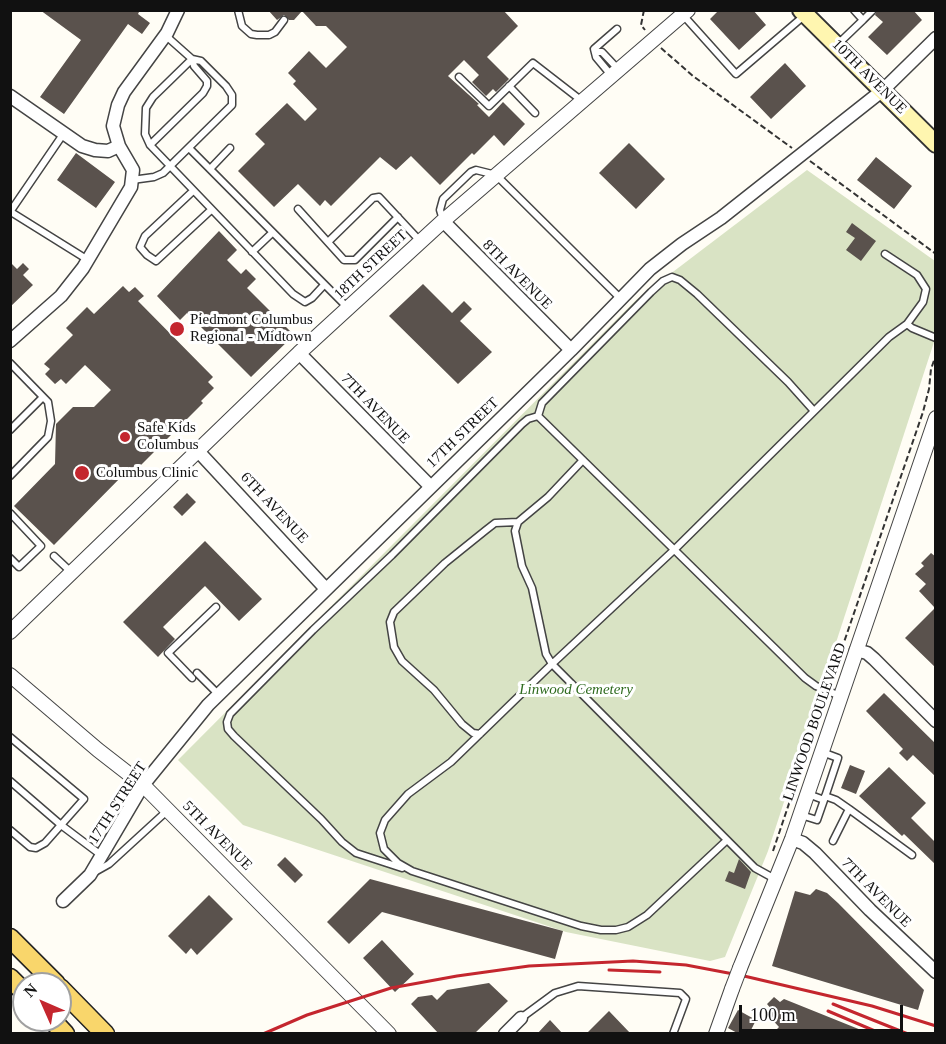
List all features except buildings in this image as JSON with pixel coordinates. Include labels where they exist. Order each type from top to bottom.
[{"type":"main road","name":"10TH AVENUE","points":[[805,12],[936,144]]},
{"type":"main road","points":[[10,938],[44,972]]},
{"type":"main road","points":[[72,1000],[105,1034]]},
{"type":"street","points":[[10,341],[61,296],[88,260],[131,187],[133,170],[119,146],[113,126],[118,105],[124,92],[165,35],[178,10]]},
{"type":"street","name":"18TH STREET","points":[[10,632],[299,353],[420,241],[685,13]]},
{"type":"street","name":"17TH STREET","points":[[63,901],[90,875],[143,785],[208,705],[571,350],[650,269],[721,218],[883,90],[936,38]]},
{"type":"street","points":[[10,96],[82,146],[95,150],[108,150],[119,146]]},
{"type":"street","name":"8TH AVENUE","points":[[443,221],[571,350]]},
{"type":"street","name":"7TH AVENUE","points":[[299,353],[430,486]]},
{"type":"street","name":"LINWOOD BOULEVARD","points":[[716,1033],[801,814],[856,650],[931,446],[936,418]]},
{"type":"street","name":"6TH AVENUE","points":[[198,451],[326,589]]},
{"type":"street","points":[[856,650],[867,653],[874,659],[936,722]]},
{"type":"street","name":"5TH AVENUE","points":[[10,675],[143,785],[389,1034]]},
{"type":"street","name":"7TH AVENUE","points":[[792,839],[803,843],[815,853],[870,910],[936,972]]},
{"type":"street","points":[[505,1034],[520,1018]]},
{"type":"lane","points":[[238,10],[242,26],[251,34],[274,32],[284,20]]},
{"type":"lane","points":[[854,10],[862,20]]},
{"type":"lane","points":[[837,45],[872,11]]},
{"type":"lane","points":[[685,13],[736,74],[805,12]]},
{"type":"lane","points":[[615,72],[596,57],[594,49],[617,28]]},
{"type":"lane","points":[[131,180],[154,177],[171,168],[232,105],[230,90],[201,61],[192,59],[165,35]]},
{"type":"lane","points":[[192,59],[149,102],[144,116],[144,128],[150,145],[293,294],[305,302],[324,285]]},
{"type":"lane","points":[[150,145],[206,90],[207,81],[194,66],[192,59]]},
{"type":"lane","points":[[459,77],[489,106],[533,63],[582,101]]},
{"type":"lane","points":[[509,86],[535,113]]},
{"type":"lane","points":[[64,133],[11,212],[88,260]]},
{"type":"lane","points":[[210,169],[230,148]]},
{"type":"lane","points":[[190,149],[348,308]]},
{"type":"lane","points":[[496,175],[621,299]]},
{"type":"lane","points":[[193,191],[145,236],[140,247],[147,255],[156,261],[211,210]]},
{"type":"lane","points":[[328,242],[373,198],[379,197],[420,241]]},
{"type":"lane","points":[[298,209],[344,260],[355,260],[398,217]]},
{"type":"lane","points":[[252,252],[272,233]]},
{"type":"lane","points":[[412,871],[398,863],[384,849],[380,833],[385,820],[408,794],[451,762],[675,549],[889,337],[907,324],[923,302],[926,289],[917,276],[885,254]]},
{"type":"lane","points":[[538,416],[542,404],[651,292],[663,281],[672,277],[680,280],[697,294],[788,382],[814,411]]},
{"type":"lane","points":[[907,324],[935,338]]},
{"type":"lane","points":[[10,363],[48,402],[51,421],[48,437],[11,474]]},
{"type":"lane","points":[[10,430],[44,397]]},
{"type":"lane","points":[[538,416],[805,678],[816,686],[841,696]]},
{"type":"lane","points":[[538,416],[522,424],[392,555],[313,630],[230,714],[227,722],[228,729],[342,842],[356,853],[581,926],[601,930],[628,927],[647,915],[727,840]]},
{"type":"lane","points":[[583,460],[548,497],[518,522],[514,531],[522,566],[532,588],[546,654],[552,664],[755,868],[776,879]]},
{"type":"lane","points":[[10,513],[41,546],[20,567],[10,558]]},
{"type":"lane","points":[[480,734],[472,733],[462,724],[434,690],[402,661],[394,648],[390,622],[394,612],[445,563],[486,530],[495,523],[518,522]]},
{"type":"lane","points":[[54,556],[71,573]]},
{"type":"lane","points":[[216,607],[168,653],[219,695]]},
{"type":"lane","points":[[10,737],[84,799],[45,843],[36,848],[30,847],[10,830]]},
{"type":"lane","points":[[801,814],[817,820],[838,758],[822,752]]},
{"type":"lane","points":[[10,781],[61,825],[102,856]]},
{"type":"lane","points":[[808,794],[836,800],[912,855]]},
{"type":"lane","points":[[833,841],[849,808]]},
{"type":"lane","points":[[90,875],[109,864],[168,810]]},
{"type":"lane","points":[[520,1018],[555,993],[578,986],[680,993],[686,999],[673,1034]]},
{"type":"path","points":[[644,10],[641,25],[648,33]]},
{"type":"path","points":[[659,46],[693,76],[795,150]]},
{"type":"path","points":[[810,161],[936,254]]},
{"type":"path","points":[[773,852],[923,412],[936,355]]},
{"type":"green space","name":"Linwood Cemetery","points":[[807,170],[935,261],[935,339],[768,851],[725,957],[710,961],[566,932],[243,825],[178,760],[636,300]]},
{"type":"railway","points":[[263,1034],[307,1015],[391,988],[529,966],[633,961],[686,965],[744,976],[872,1006],[936,1026]]},
{"type":"railway","points":[[609,970],[660,972]]},
{"type":"railway","points":[[833,1004],[908,1034]]},
{"type":"railway","points":[[828,1011],[882,1034]]},
{"type":"place","name":"Piedmont Columbus Regional - Midtown","points":[[177,329]]},
{"type":"place","name":"Safe Kids Columbus","points":[[125,437]]},
{"type":"place","name":"Columbus Clinic","points":[[82,473]]}]
